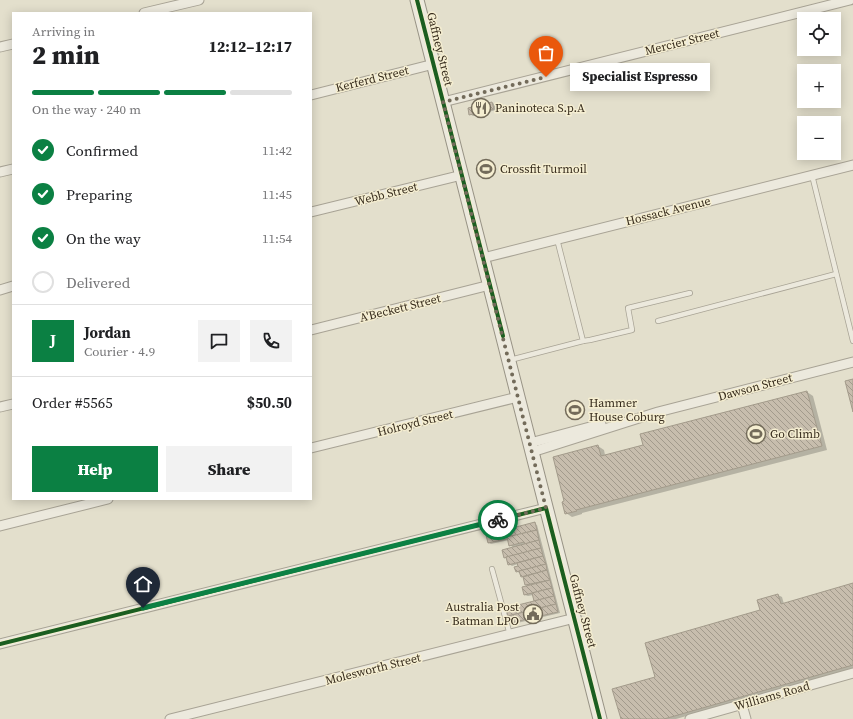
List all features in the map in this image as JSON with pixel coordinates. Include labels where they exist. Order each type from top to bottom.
[{"type":"main road","name":"Gaffney Street","points":[[417,0],[600,719]]},
{"type":"street","points":[[148,12],[199,0]]},
{"type":"street","name":"Mercier Street","points":[[443,102],[850,0]]},
{"type":"street","points":[[0,47],[12,44]]},
{"type":"street","name":"Kerferd Street","points":[[312,95],[434,64]]},
{"type":"street","name":"Hossack Avenue","points":[[483,258],[853,165]]},
{"type":"street","points":[[0,172],[12,169]]},
{"type":"street","name":"Webb Street","points":[[312,212],[462,175]]},
{"type":"street","name":"A'Beckett Street","points":[[312,330],[490,285]]},
{"type":"street","points":[[0,290],[12,286]]},
{"type":"street","name":"Dawson Street","points":[[531,448],[618,420],[658,412],[853,362]]},
{"type":"street","name":"Holroyd Street","points":[[312,448],[518,397]]},
{"type":"street","points":[[0,407],[12,404]]},
{"type":"street","points":[[0,526],[104,500]]},
{"type":"street","points":[[0,644],[546,508]]},
{"type":"street","name":"Molesworth Street","points":[[170,719],[575,618]]},
{"type":"street","name":"Williams Road","points":[[690,719],[853,673]]},
{"type":"street","points":[[742,705],[746,719]]},
{"type":"lane","points":[[812,175],[853,341]]},
{"type":"lane","points":[[557,239],[583,341]]},
{"type":"lane","points":[[658,321],[836,274]]},
{"type":"lane","points":[[509,360],[632,330],[628,308],[690,293]]},
{"type":"lane","points":[[492,569],[510,635]]},
{"type":"building","name":"Paninoteca S.p.A","points":[[492,102],[494,109],[469,115],[468,108]]},
{"type":"building","points":[[853,379],[853,412],[845,381]]},
{"type":"building","points":[[807,391],[822,446],[565,514],[562,502],[564,501],[553,457],[598,445],[601,456],[643,445],[640,434]]},
{"type":"building","points":[[535,522],[537,530],[488,543],[486,535]]},
{"type":"building","points":[[537,530],[539,540],[509,546],[507,537]]},
{"type":"building","points":[[539,540],[541,548],[504,558],[502,550]]},
{"type":"building","points":[[541,548],[543,556],[508,565],[506,557]]},
{"type":"building","points":[[543,556],[546,564],[516,572],[514,567],[518,566],[517,563]]},
{"type":"building","points":[[546,564],[547,570],[521,577],[519,571]]},
{"type":"building","points":[[547,570],[550,580],[525,585],[523,577]]},
{"type":"building","points":[[550,580],[552,588],[524,595],[522,587]]},
{"type":"building","points":[[853,583],[853,665],[664,719],[621,719],[612,689],[655,677],[645,643],[760,610],[757,600],[778,594],[781,604]]},
{"type":"building","points":[[552,588],[554,596],[534,601],[532,593]]},
{"type":"building","points":[[554,596],[556,604],[508,616],[506,608]]},
{"type":"building","name":"Australia Post - Batman LPO","points":[[556,604],[558,612],[510,623],[508,616]]},
{"type":"cycle path","points":[[417,0],[503,336]]},
{"type":"cycle path","points":[[0,644],[546,508],[600,719]]},
{"type":"way so far","points":[[498,520],[546,508],[443,102],[546,77]]},
{"type":"place","name":"Specialist Espresso","points":[[546,77]]},
{"type":"place","name":"Paninoteca S.p.A","points":[[481,108]]},
{"type":"place","name":"Crossfit Turmoil","points":[[486,169]]},
{"type":"place","name":"Hammer House Coburg","points":[[575,410]]},
{"type":"place","name":"Go Climb","points":[[756,434]]},
{"type":"place","name":"Australia Post - Batman LPO","points":[[533,614]]},
{"type":"route","points":[[143,608],[498,520]]}]
